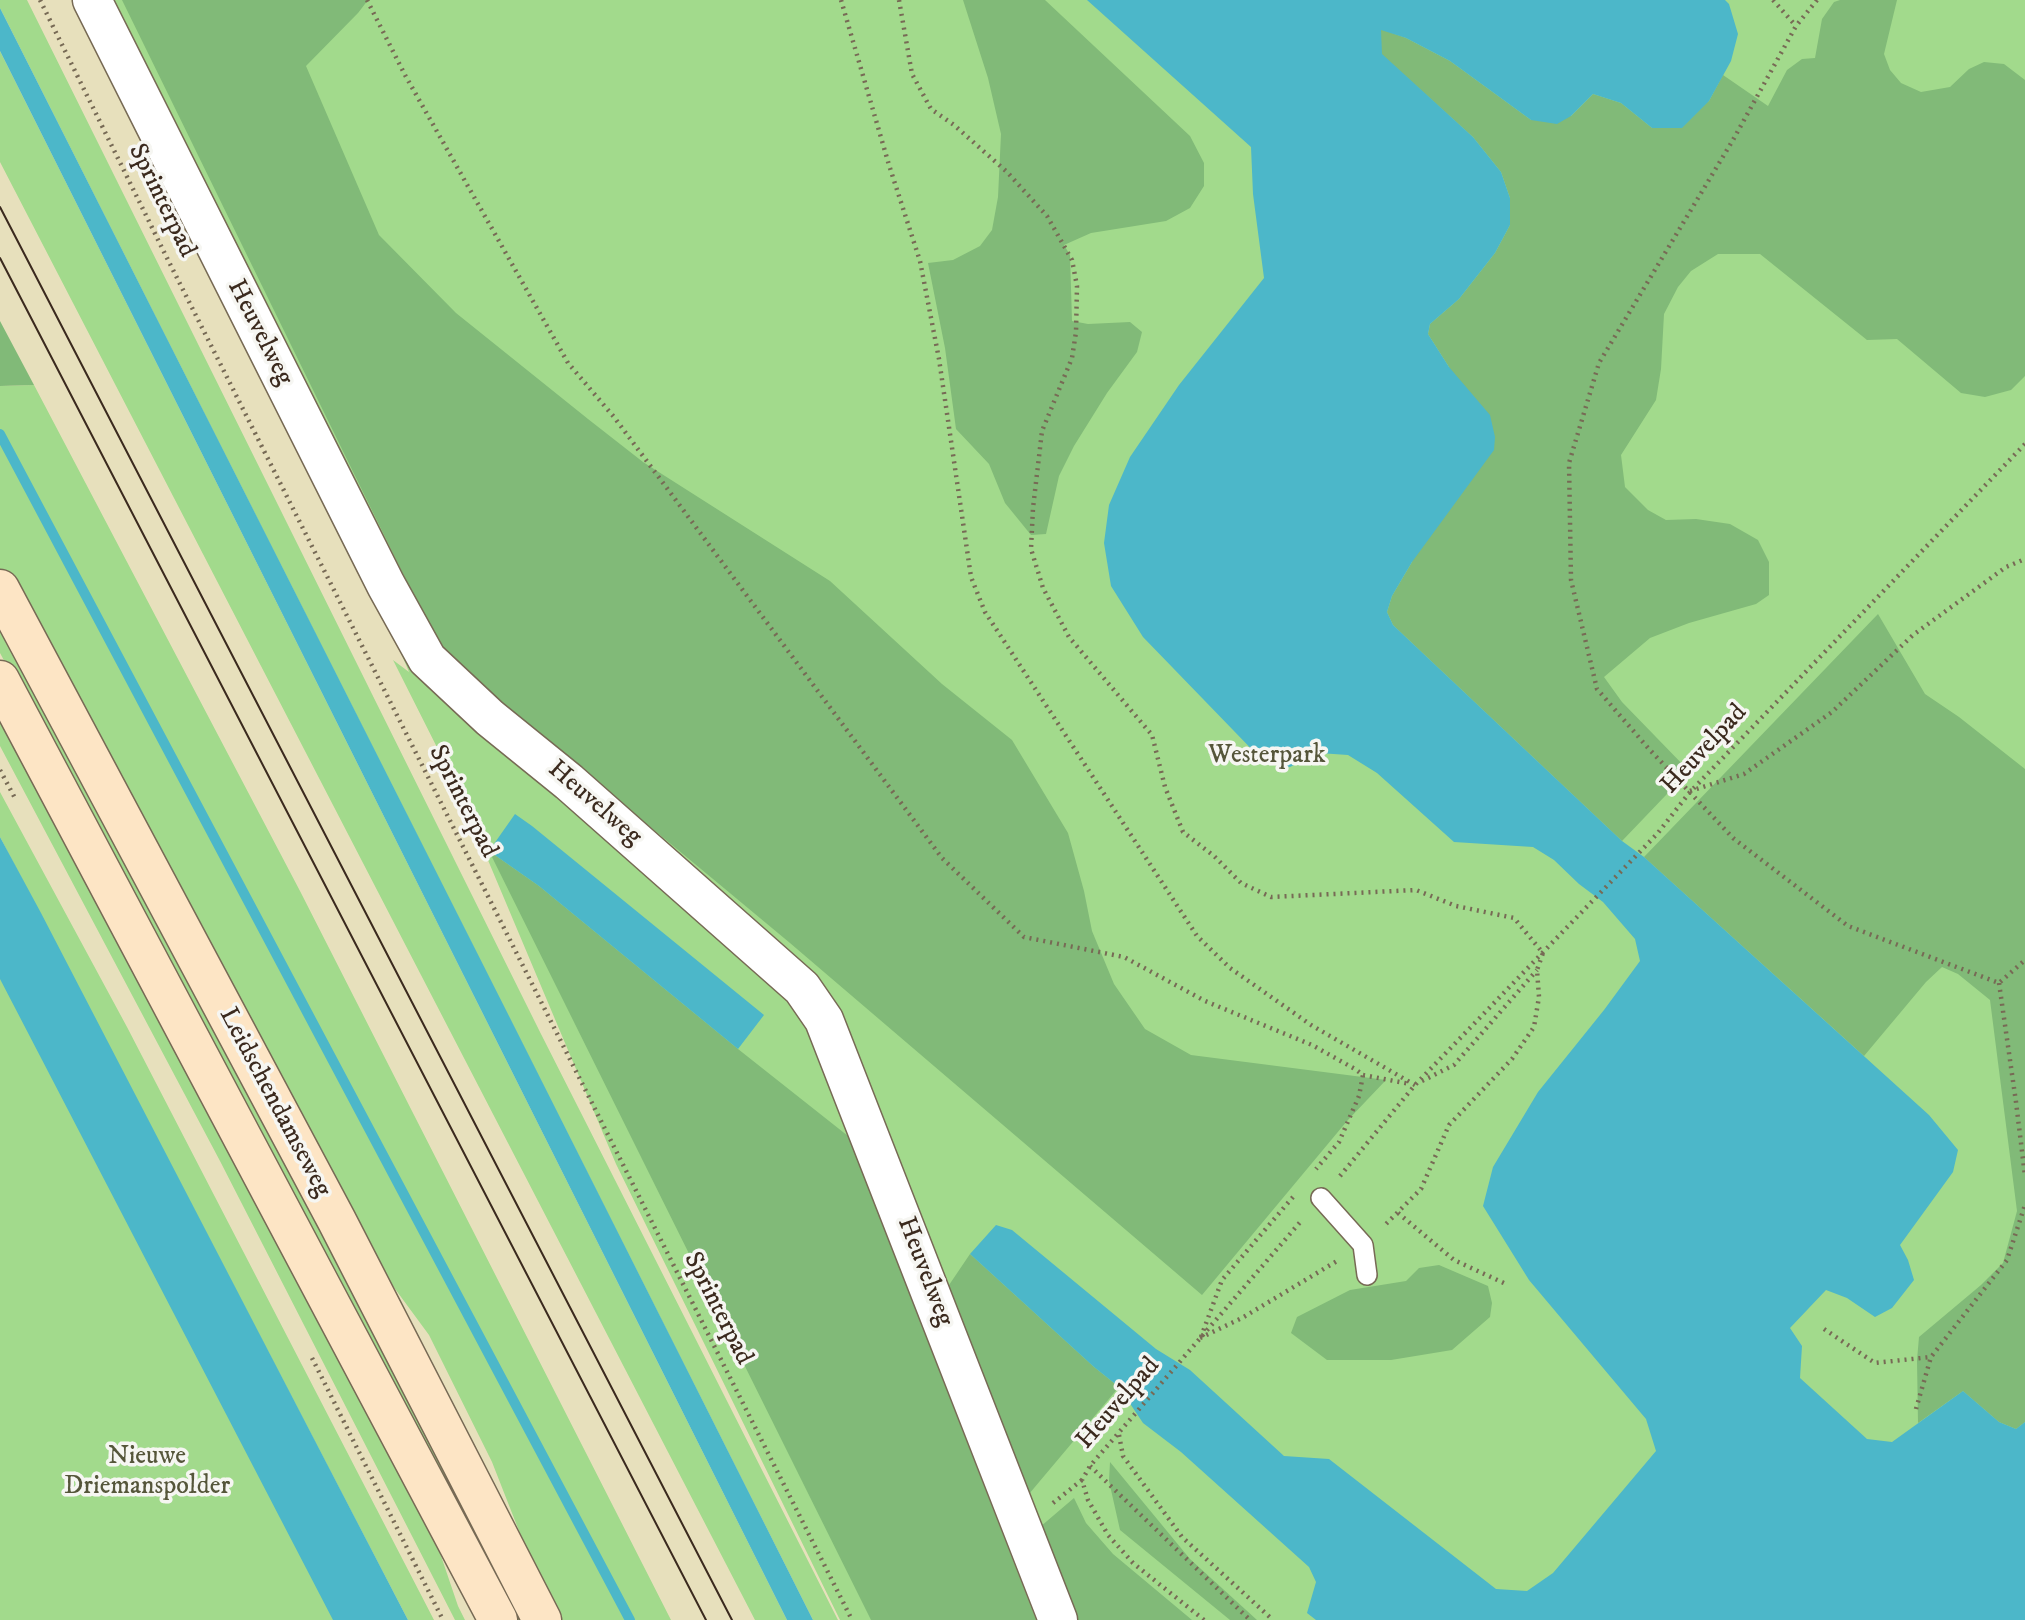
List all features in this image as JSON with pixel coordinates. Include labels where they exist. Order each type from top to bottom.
[{"type":"main road","name":"Leidschendamseweg","points":[[0,589],[337,1221],[542,1620]]},
{"type":"main road","name":"Leidschendamseweg","points":[[0,680],[498,1620]]},
{"type":"street","name":"Heuvelweg","points":[[92,0],[386,585],[427,659],[490,718],[569,782],[802,988],[824,1020],[1058,1620]]},
{"type":"lane","points":[[1321,1198],[1363,1245],[1367,1275]]},
{"type":"path","name":"Sprinterpad","points":[[40,0],[852,1620]]},
{"type":"path","points":[[367,0],[405,75],[568,363],[614,417],[942,858],[1024,937],[1124,957],[1205,1001],[1312,1045],[1363,1075],[1415,1085],[1454,1065],[1537,970],[1543,953],[1514,918],[1456,906],[1416,890],[1271,897],[1241,884],[1214,856],[1183,832],[1165,787],[1152,735],[1069,637],[1043,588],[1031,549],[1042,430],[1072,358],[1076,332],[1077,286],[1072,260],[1048,216],[1007,172],[954,125],[931,109],[912,74],[899,0]]},
{"type":"path","points":[[841,0],[920,261],[939,359],[971,577],[985,612],[1197,936],[1230,968],[1311,1025],[1415,1085]]},
{"type":"path","points":[[1773,0],[1796,26]]},
{"type":"path","points":[[1817,0],[1796,26],[1733,140],[1599,363],[1569,463],[1571,580],[1597,689],[1648,749],[1733,838],[1848,926],[1999,983]]},
{"type":"path","name":"Heuvelpad","points":[[1415,1085],[1657,834],[1689,792],[2025,444]]},
{"type":"path","points":[[1689,792],[1744,774],[1832,712],[1913,635],[2006,567],[2025,559]]},
{"type":"path","points":[[0,770],[20,806]]},
{"type":"path","points":[[1999,983],[2025,960]]},
{"type":"path","points":[[1200,1338],[1242,1318],[1363,1245],[1421,1189],[1449,1125],[1512,1059],[1534,1027],[1539,997],[1537,970]]},
{"type":"path","points":[[1999,983],[2025,1176]]},
{"type":"path","points":[[1312,1174],[1339,1142],[1359,1096],[1363,1075]]},
{"type":"path","points":[[1200,1338],[1222,1280],[1294,1195]]},
{"type":"path","points":[[1916,1409],[1931,1357],[2007,1260],[2025,1205]]},
{"type":"path","points":[[1398,1213],[1454,1260],[1506,1284]]},
{"type":"path","points":[[1824,1329],[1875,1363],[1931,1357]]},
{"type":"path","name":"Heuvelpad","points":[[1200,1338],[1090,1466],[1082,1480],[1088,1500],[1108,1535],[1133,1563],[1204,1620]]},
{"type":"path","points":[[306,1347],[443,1620]]},
{"type":"path","points":[[1118,1434],[1123,1455],[1182,1537],[1273,1620]]},
{"type":"path","points":[[1090,1466],[1250,1620]]},
{"type":"green space","points":[[0,0],[27,0],[541,1034],[838,1620],[813,1620],[0,8]]},
{"type":"green space","name":"Westerpark","points":[[104,0],[2025,0],[2025,1620],[840,1620],[616,1164],[458,789],[393,660],[409,672],[252,301]]},
{"type":"green space","points":[[122,0],[368,0],[306,66],[379,235],[456,313],[588,419],[643,462],[830,581],[942,684],[1012,740],[1068,833],[1092,931],[1114,984],[1145,1029],[1191,1055],[1386,1080],[1347,1121],[1202,1295],[790,943],[476,682],[435,639]]},
{"type":"green space","points":[[963,0],[1045,0],[1190,136],[1204,163],[1204,186],[1190,208],[1166,221],[1091,233],[1064,245],[1070,255],[1072,321],[1088,324],[1130,322],[1142,332],[1137,352],[1107,393],[1059,476],[1046,534],[1031,535],[1005,503],[989,464],[956,429],[945,348],[928,263],[953,260],[980,246],[992,230],[998,197],[1001,134],[988,78]]},
{"type":"green space","points":[[1897,0],[1884,54],[1890,70],[1901,83],[1921,92],[1950,87],[1969,69],[1984,62],[2004,64],[2025,80],[2025,376],[2011,390],[1985,397],[1961,393],[1897,339],[1867,340],[1760,254],[1718,254],[1691,271],[1678,287],[1664,314],[1661,369],[1656,400],[1621,455],[1625,487],[1648,510],[1666,520],[1696,519],[1730,524],[1758,540],[1769,562],[1769,595],[1756,604],[1689,623],[1650,638],[1604,677],[1622,702],[1689,771],[1622,841],[1393,625],[1387,612],[1392,596],[1412,562],[1449,367],[1428,334],[1430,324],[1459,299],[1495,253],[1510,225],[1510,198],[1501,172],[1473,137],[1381,54],[1381,29],[1406,38],[1450,61],[1531,120],[1571,116],[1593,94],[1621,103],[1652,128],[1709,101],[1723,75],[1768,106],[1787,70],[1802,59],[1815,58],[1822,19],[1834,2]]},
{"type":"green space","points":[[0,51],[787,1620],[755,1620],[0,162]]},
{"type":"green space","points":[[0,321],[34,385],[0,386]]},
{"type":"green space","points":[[34,385],[300,891],[671,1620],[558,1620],[541,1587],[492,1462],[429,1335],[362,1244],[0,570],[0,386]]},
{"type":"green space","points":[[0,614],[529,1620],[510,1620],[324,1258],[0,653]]},
{"type":"green space","points":[[1878,614],[1925,694],[2025,769],[2025,1422],[2016,1429],[1999,1422],[1963,1391],[1918,1423],[1919,1337],[2003,1263],[2017,1211],[1990,1000],[1958,974],[1942,967],[1926,982],[1864,1056],[1644,857]]},
{"type":"green space","points":[[0,704],[422,1500],[465,1620],[455,1620],[220,1161],[0,746]]},
{"type":"green space","points":[[0,792],[127,1027],[434,1620],[408,1620],[0,837]]},
{"type":"green space","points":[[489,851],[539,886],[848,1136],[1036,1620],[871,1620]]},
{"type":"green space","name":"Nieuwe Driemanspolder","points":[[0,878],[391,1620],[0,1620]]},
{"type":"green space","points":[[970,1254],[1119,1387],[1029,1494],[947,1288]]},
{"type":"green space","points":[[1439,1265],[1488,1286],[1492,1303],[1490,1317],[1452,1350],[1391,1360],[1327,1360],[1291,1333],[1297,1317],[1350,1290],[1406,1281],[1419,1268]]},
{"type":"green space","points":[[1110,1462],[1190,1559],[1257,1620],[1230,1620],[1120,1530],[1109,1481]]},
{"type":"green space","points":[[1074,1498],[1086,1523],[1113,1554],[1192,1620],[1075,1620],[1040,1527]]},
{"type":"water","points":[[1087,0],[1725,0],[1729,4],[1738,34],[1731,61],[1709,101],[1682,128],[1652,128],[1621,103],[1593,94],[1571,116],[1557,124],[1531,120],[1450,61],[1406,38],[1381,30],[1382,54],[1473,137],[1501,172],[1510,198],[1510,225],[1495,253],[1459,299],[1430,324],[1428,334],[1449,367],[1490,415],[1495,437],[1494,450],[1412,562],[1392,596],[1387,612],[1393,625],[1622,841],[1644,857],[1929,1115],[1958,1150],[1953,1172],[1900,1245],[1914,1280],[1892,1308],[1875,1317],[1847,1298],[1826,1290],[1790,1328],[1802,1346],[1800,1378],[1867,1439],[1892,1442],[1963,1391],[1999,1422],[2016,1429],[2025,1422],[2025,1620],[1316,1620],[1307,1613],[1316,1582],[1309,1567],[1181,1452],[1143,1423],[1119,1387],[970,1254],[996,1225],[1012,1230],[1156,1349],[1190,1370],[1284,1456],[1329,1459],[1496,1589],[1527,1591],[1553,1573],[1656,1451],[1646,1419],[1529,1280],[1483,1206],[1493,1167],[1538,1092],[1640,961],[1635,939],[1603,902],[1554,860],[1533,847],[1454,842],[1377,773],[1348,755],[1319,753],[1290,767],[1264,762],[1143,637],[1111,586],[1104,543],[1109,505],[1130,457],[1179,385],[1264,278],[1253,194],[1251,147]]},
{"type":"water","points":[[0,8],[813,1620],[787,1620],[0,51]]},
{"type":"water","points":[[515,814],[764,1015],[738,1049],[539,886],[489,851]]},
{"type":"water","points":[[0,837],[408,1620],[333,1620],[0,979]]},
{"type":"waterway","points":[[0,434],[630,1620]]},
{"type":"tram line","points":[[0,207],[732,1620]]},
{"type":"tram line","points":[[0,258],[706,1620]]}]
